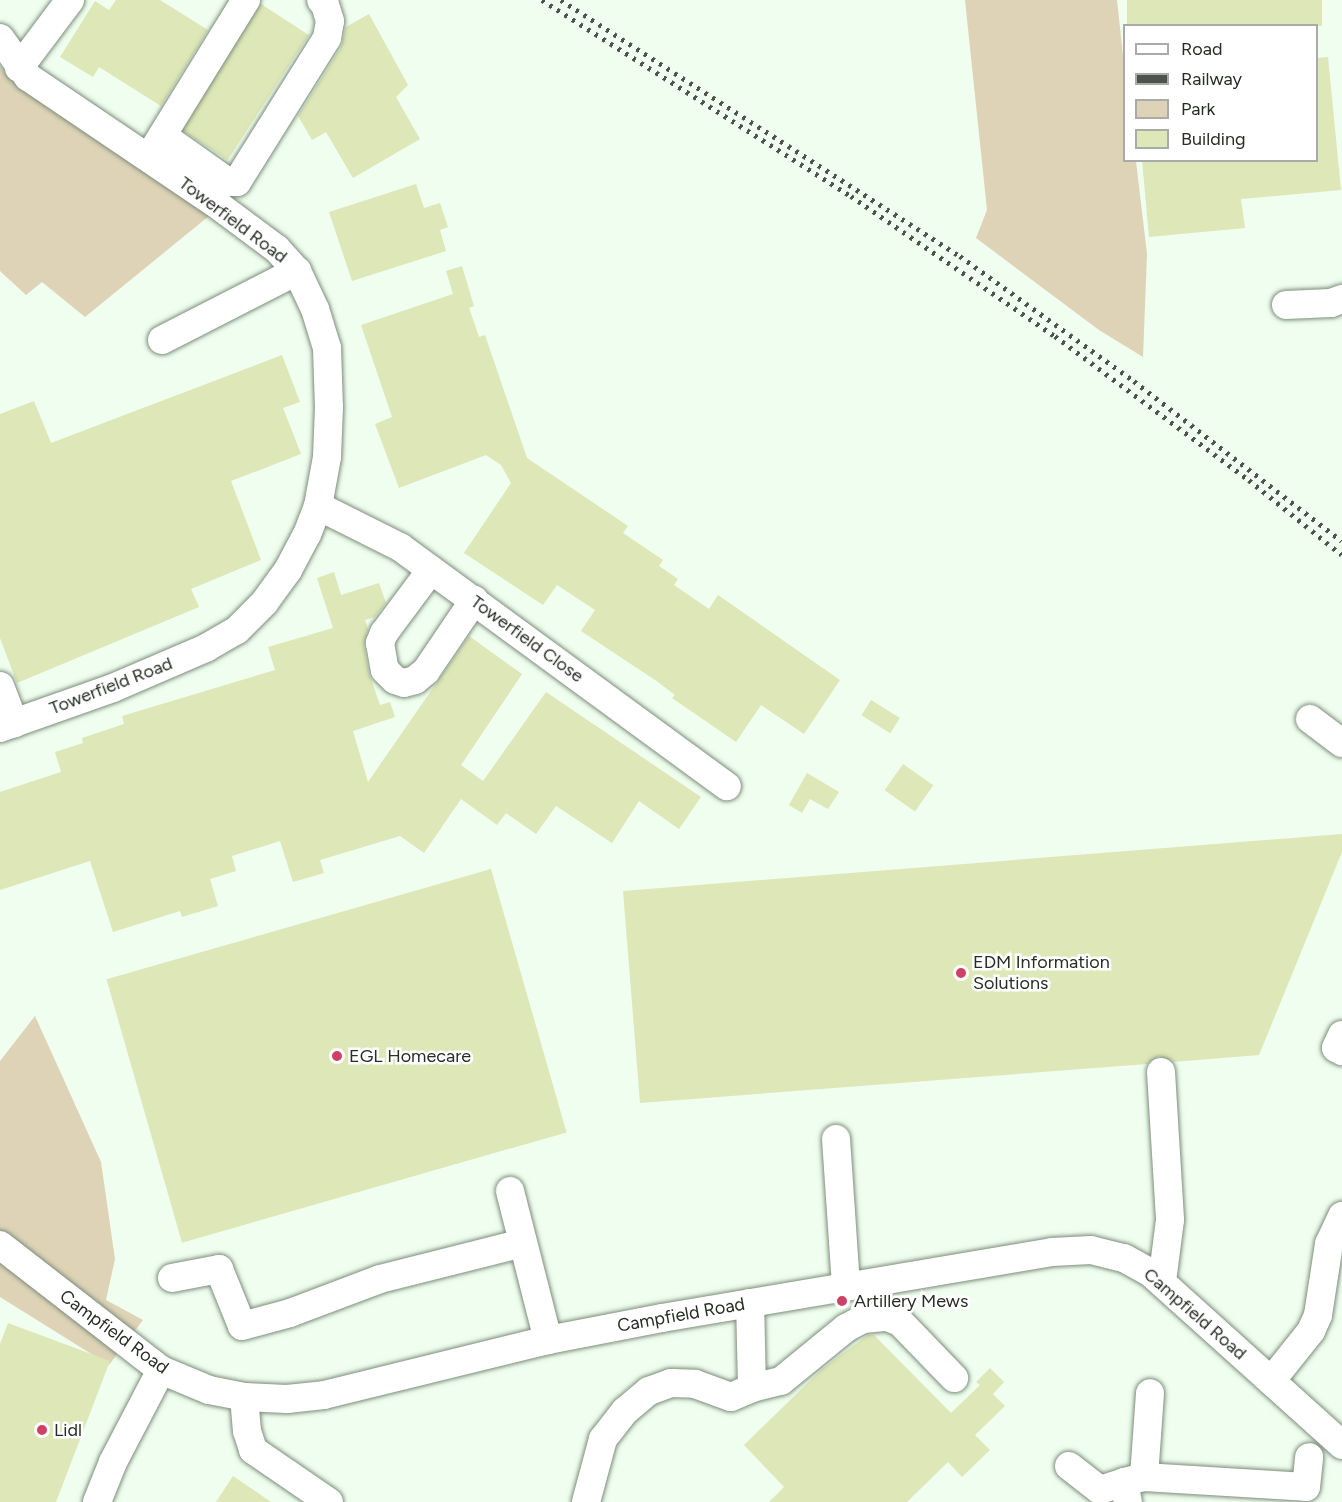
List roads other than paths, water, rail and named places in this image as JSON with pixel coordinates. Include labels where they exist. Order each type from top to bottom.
[{"type":"street","points":[[19,68],[70,0]]},
{"type":"street","points":[[246,0],[155,147],[228,182],[237,182],[327,38],[330,21],[326,4],[321,0]]},
{"type":"street","name":"Towerfield Road","points":[[0,38],[27,77],[155,147],[215,203],[277,249],[297,271],[315,309],[327,348],[327,458],[318,506],[288,570],[265,602],[237,630],[206,648],[113,688],[7,726]]},
{"type":"street","points":[[162,340],[297,271]]},
{"type":"street","points":[[1286,305],[1331,303],[1342,299]]},
{"type":"street","name":"Towerfield Close","points":[[318,506],[400,548],[727,786]]},
{"type":"street","points":[[431,570],[384,633],[380,643],[385,670],[395,680],[404,683],[415,680],[426,671],[474,600]]},
{"type":"street","points":[[0,686],[7,726]]},
{"type":"street","points":[[1310,719],[1342,743]]},
{"type":"street","points":[[1342,1035],[1336,1048],[1342,1051]]},
{"type":"street","points":[[1161,1072],[1170,1220],[1162,1282]]},
{"type":"street","points":[[836,1139],[846,1287]]},
{"type":"street","points":[[510,1191],[548,1341]]},
{"type":"street","points":[[1271,1381],[1311,1331],[1318,1315],[1333,1273],[1329,1244],[1342,1216]]},
{"type":"street","points":[[172,1278],[219,1269],[242,1326],[290,1313],[380,1279],[523,1243]]},
{"type":"street","name":"Campfield Road","points":[[0,1245],[161,1370],[209,1390],[244,1397],[287,1399],[324,1395],[548,1341],[750,1303],[1077,1249],[1091,1250],[1124,1258],[1162,1282],[1342,1445]]},
{"type":"street","points":[[750,1303],[752,1388]]},
{"type":"street","points":[[586,1502],[603,1439],[625,1411],[649,1391],[671,1383],[695,1384],[732,1397],[752,1388],[781,1381],[846,1328],[863,1319],[887,1317],[900,1322],[954,1378]]},
{"type":"street","points":[[96,1502],[113,1462],[161,1370]]},
{"type":"street","points":[[1132,1487],[1150,1393]]},
{"type":"street","points":[[244,1397],[247,1431],[253,1450],[329,1502]]},
{"type":"street","points":[[1069,1466],[1100,1490],[1132,1487],[1306,1488],[1309,1457]]},
{"type":"railway","points":[[542,0],[851,196],[1055,336],[1249,480],[1342,555]]},
{"type":"railway","points":[[561,0],[960,256],[1134,381],[1342,541]]},
{"type":"place","name":"EDM Information Solutions","points":[[961,973]]},
{"type":"place","name":"EGL Homecare","points":[[337,1056]]},
{"type":"place","name":"Artillery Mews","points":[[842,1301]]},
{"type":"place","name":"Lidl","points":[[42,1430]]}]
